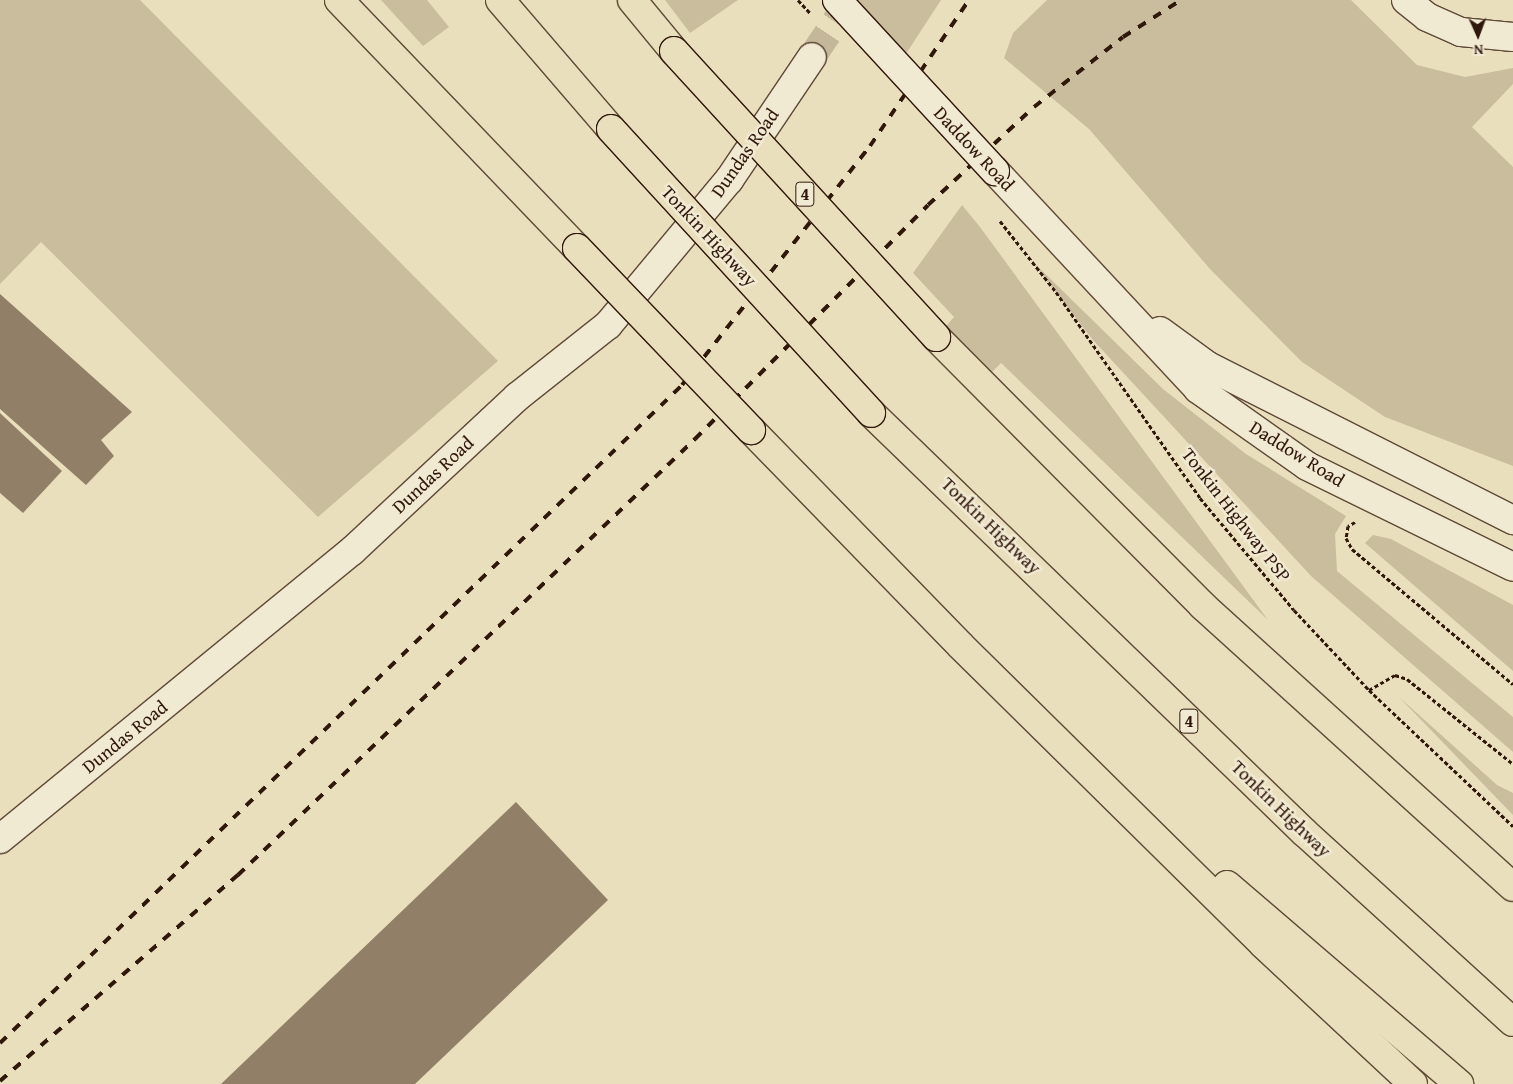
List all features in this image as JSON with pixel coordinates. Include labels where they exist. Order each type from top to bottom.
[{"type":"highway","points":[[340,0],[751,430],[960,645],[1263,944],[1413,1084]]},
{"type":"highway","name":"Tonkin Highway","points":[[500,0],[611,129],[871,413],[1304,832],[1513,1022]]},
{"type":"highway","name":"4","points":[[632,0],[674,51],[936,337],[1204,606],[1513,887]]},
{"type":"highway","points":[[960,645],[1159,826],[1456,1082]]},
{"type":"main road","name":"Daddow Road","points":[[837,0],[1198,389],[1307,466],[1513,567]]},
{"type":"main road","points":[[1406,0],[1427,17],[1461,32],[1513,37]]},
{"type":"main road","name":"Dundas Road","points":[[0,840],[352,551],[517,397],[608,325],[729,180],[812,57]]},
{"type":"main road","name":"Daddow Road","points":[[1112,297],[1208,366],[1444,489],[1513,520]]},
{"type":"path","name":"Tonkin Highway PSP","points":[[992,212],[1056,292],[1200,498],[1294,610],[1369,690],[1513,826]]},
{"type":"path","points":[[1359,519],[1348,526],[1346,538],[1352,549],[1513,684]]},
{"type":"path","points":[[1369,690],[1395,675],[1407,679],[1513,764]]},
{"type":"shaded area","points":[[0,0],[140,0],[498,361],[318,517],[41,242],[0,284]]},
{"type":"shaded area","points":[[381,0],[427,0],[449,27],[423,46]]},
{"type":"shaded area","points":[[665,0],[738,0],[690,33]]},
{"type":"shaded area","points":[[837,0],[941,0],[898,66]]},
{"type":"shaded area","points":[[1047,0],[1351,0],[1417,65],[1465,77],[1513,68],[1513,84],[1472,127],[1513,167],[1513,466],[1385,417],[1302,362],[1210,269],[1089,129],[1004,58],[1013,33]]},
{"type":"shaded area","points":[[962,205],[1268,620],[1001,363],[991,373],[942,331],[954,317],[913,273]]},
{"type":"shaded area","points":[[1028,257],[1163,389],[1246,454],[1346,516],[1335,534],[1337,571],[1513,717],[1513,752],[1311,576],[1093,340]]},
{"type":"shaded area","points":[[1373,535],[1391,539],[1513,605],[1513,671],[1365,543]]},
{"type":"shaded area","points":[[1399,697],[1497,785],[1513,793],[1513,815]]},
{"type":"building","points":[[0,294],[132,412],[101,440],[114,456],[86,485],[0,409]]},
{"type":"building","points":[[0,413],[62,471],[23,513],[0,493]]},
{"type":"building","points":[[516,802],[608,900],[415,1084],[221,1084]]},
{"type":"tunnel","points":[[812,57],[850,0]]},
{"type":"railway","points":[[0,1043],[682,385],[870,146],[969,0]]},
{"type":"railway","points":[[0,1081],[238,875],[695,439],[928,205],[1034,107],[1123,37],[1181,0]]}]
